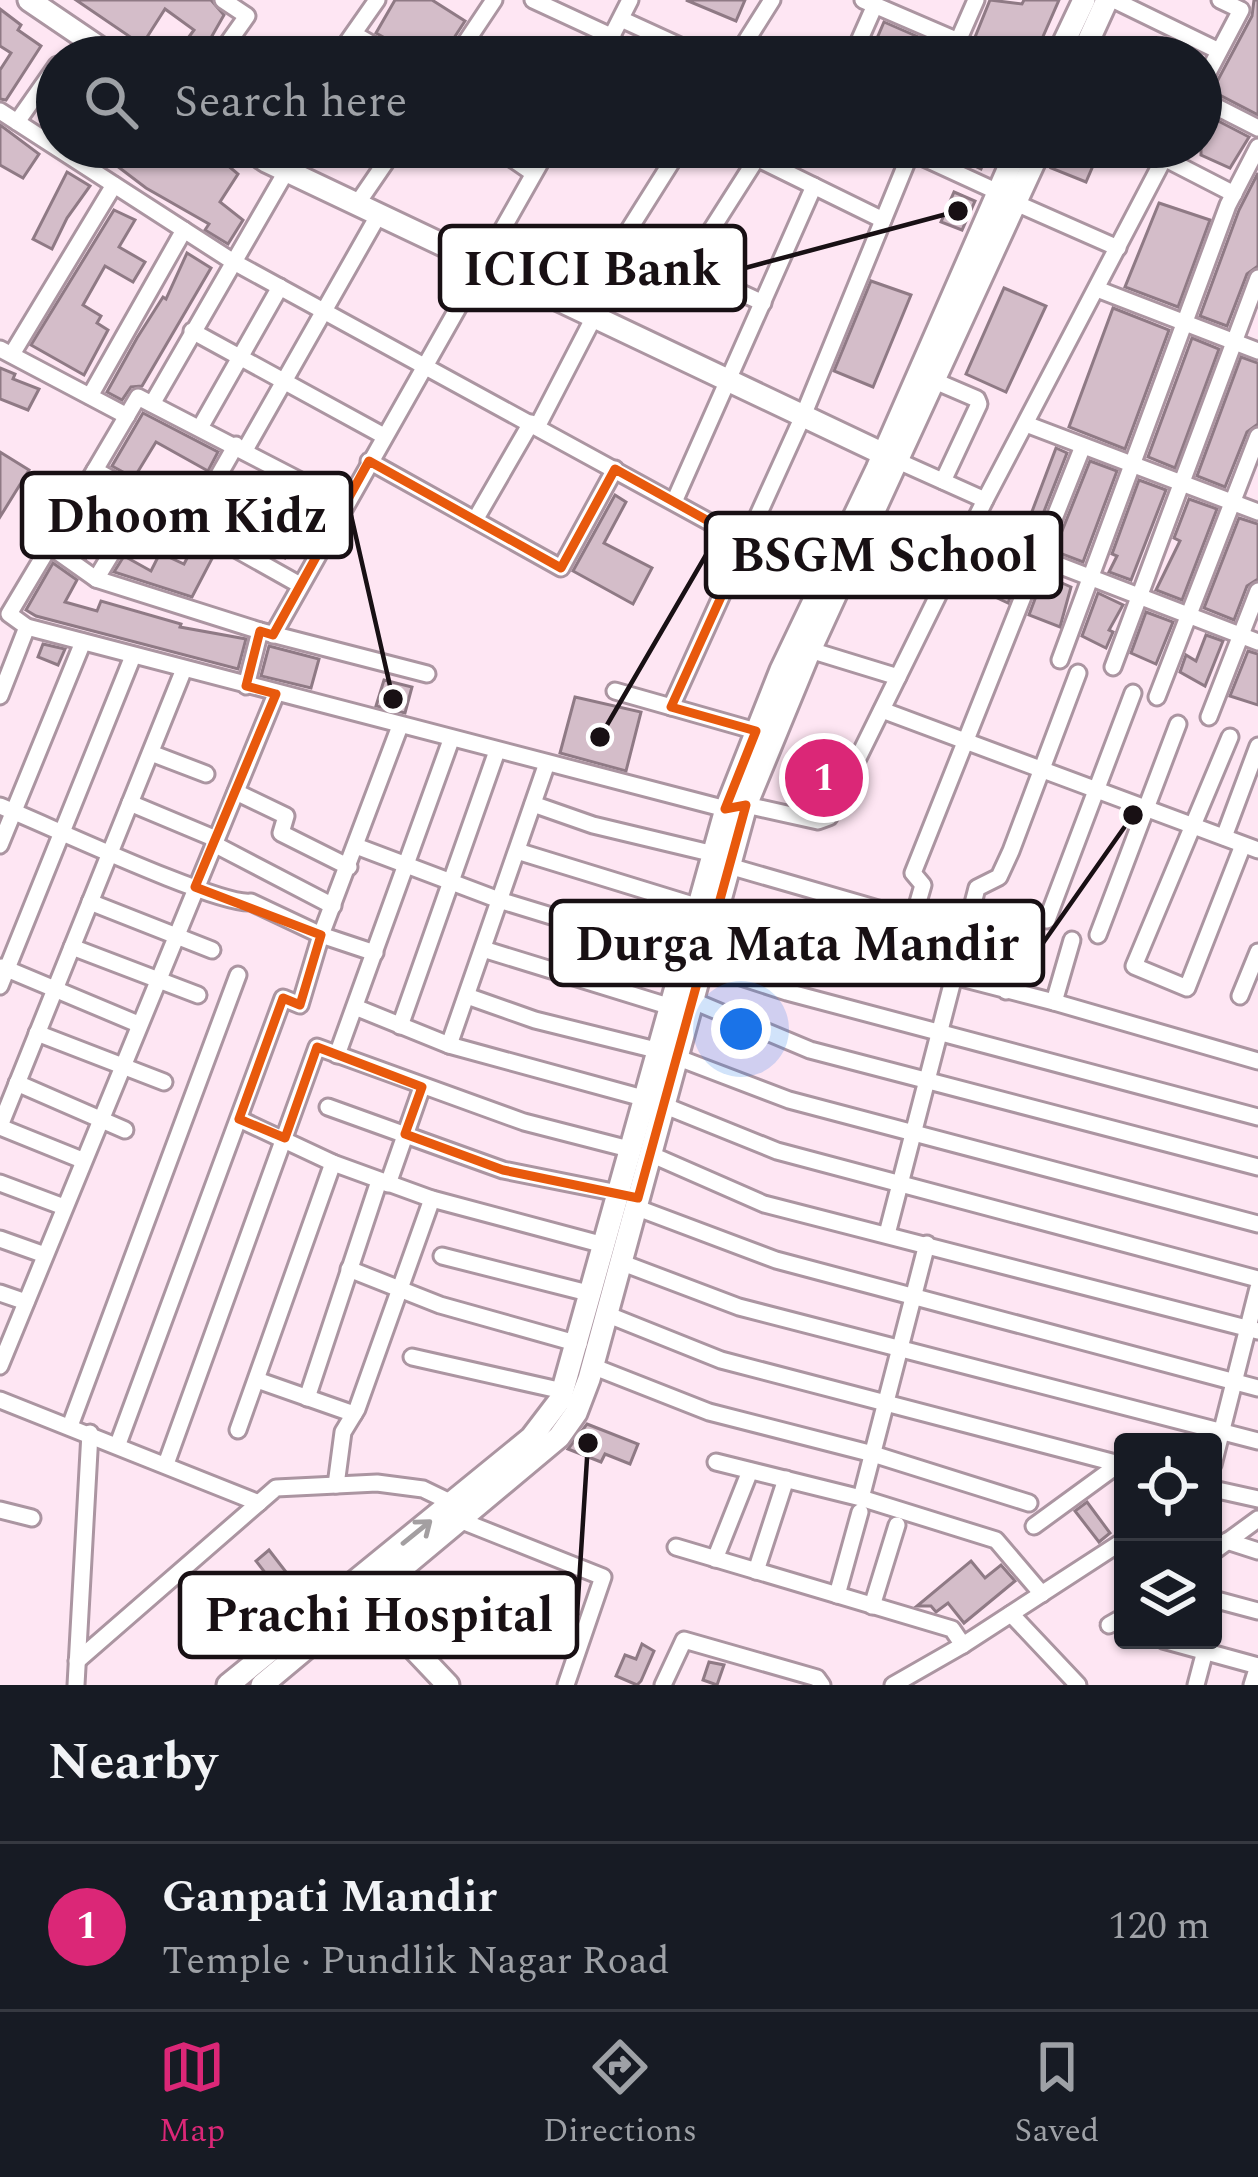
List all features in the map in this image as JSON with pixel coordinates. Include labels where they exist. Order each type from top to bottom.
[{"type":"main road","points":[[28,0],[82,36]]},
{"type":"main road","points":[[1068,36],[1084,0]]},
{"type":"main road","points":[[1092,36],[1110,0]]},
{"type":"main road","points":[[292,168],[357,204],[891,457]]},
{"type":"main road","points":[[666,1053],[668,1006],[692,960],[756,731],[891,457],[935,381],[1007,198],[1013,168]]},
{"type":"main road","points":[[736,807],[810,650],[1007,198],[1027,168]]},
{"type":"main road","points":[[262,1685],[360,1592],[559,1437],[576,1413],[620,1262],[639,1151],[666,1053],[691,1000],[692,960]]},
{"type":"main road","points":[[457,1512],[531,1438],[563,1391],[604,1245],[630,1199]]},
{"type":"main road","points":[[360,1592],[434,1681]]},
{"type":"main road","points":[[228,1685],[360,1592]]},
{"type":"street","points":[[223,0],[247,16],[233,36]]},
{"type":"street","points":[[357,36],[354,34],[376,0]]},
{"type":"street","points":[[470,36],[494,0]]},
{"type":"street","points":[[533,0],[612,36]]},
{"type":"street","points":[[614,36],[630,0]]},
{"type":"street","points":[[749,36],[772,0]]},
{"type":"street","points":[[961,36],[976,0]]},
{"type":"street","points":[[1110,0],[1187,36]]},
{"type":"street","points":[[1220,0],[1240,10],[1222,45]]},
{"type":"street","points":[[859,36],[869,3],[931,36]]},
{"type":"street","points":[[621,19],[658,36]]},
{"type":"street","points":[[17,122],[36,95]]},
{"type":"street","points":[[1222,110],[1258,128]]},
{"type":"street","points":[[0,111],[36,134]]},
{"type":"street","points":[[1060,660],[1184,322],[1234,194],[1258,147]]},
{"type":"street","points":[[88,168],[232,261],[746,542]]},
{"type":"street","points":[[152,404],[232,261],[272,168]]},
{"type":"street","points":[[357,204],[381,168]]},
{"type":"street","points":[[526,168],[533,173]]},
{"type":"street","points":[[246,686],[267,633],[300,585],[536,168]]},
{"type":"street","points":[[475,520],[534,425],[623,238],[667,168]]},
{"type":"street","points":[[687,268],[751,168]]},
{"type":"street","points":[[777,168],[883,220]]},
{"type":"street","points":[[671,707],[803,416],[901,168]]},
{"type":"street","points":[[946,168],[1118,248]]},
{"type":"street","points":[[345,504],[138,397],[9,614],[27,627],[451,740],[736,807],[818,820],[829,817],[985,500],[1159,168]]},
{"type":"street","points":[[1192,168],[1234,194]]},
{"type":"street","points":[[114,185],[6,351],[127,416]]},
{"type":"street","points":[[674,502],[814,186]]},
{"type":"street","points":[[191,524],[285,382],[379,214]]},
{"type":"street","points":[[90,396],[184,230]]},
{"type":"street","points":[[623,238],[763,303]]},
{"type":"street","points":[[1113,667],[1258,278]]},
{"type":"street","points":[[201,426],[280,287]]},
{"type":"street","points":[[1097,289],[1258,351]]},
{"type":"street","points":[[192,331],[383,436]]},
{"type":"street","points":[[935,381],[979,404],[943,481]]},
{"type":"street","points":[[1026,424],[1258,512]]},
{"type":"street","points":[[1157,697],[1258,436]]},
{"type":"street","points":[[900,964],[922,884],[913,873],[1083,446]]},
{"type":"street","points":[[891,457],[985,500]]},
{"type":"street","points":[[369,461],[561,568],[615,470]]},
{"type":"street","points":[[95,470],[300,585]]},
{"type":"street","points":[[96,579],[145,498]]},
{"type":"street","points":[[970,531],[1250,638]]},
{"type":"street","points":[[48,545],[96,579],[267,633],[427,674]]},
{"type":"street","points":[[1209,717],[1250,638],[1258,591]]},
{"type":"street","points":[[0,696],[27,627]]},
{"type":"street","points":[[0,845],[7,808],[82,642]]},
{"type":"street","points":[[810,650],[898,677]]},
{"type":"street","points":[[133,656],[2,974],[55,988],[138,1024]]},
{"type":"street","points":[[82,1160],[0,1126],[184,669]]},
{"type":"street","points":[[887,1234],[977,889],[999,877],[1078,673]]},
{"type":"street","points":[[614,691],[756,731]]},
{"type":"street","points":[[1047,920],[1133,693]]},
{"type":"street","points":[[0,1366],[276,694]]},
{"type":"street","points":[[882,710],[1042,767],[1145,807],[1192,825],[1224,837],[1251,848],[1187,988],[1134,965],[1192,825],[1230,736]]},
{"type":"street","points":[[1098,935],[1178,724]]},
{"type":"street","points":[[118,1444],[283,998],[300,1004],[400,726]]},
{"type":"street","points":[[338,1054],[451,740]]},
{"type":"street","points":[[1224,837],[1258,746]]},
{"type":"street","points":[[400,1026],[497,751]]},
{"type":"street","points":[[151,753],[206,774]]},
{"type":"street","points":[[449,1045],[547,763]]},
{"type":"street","points":[[236,792],[286,816],[280,832],[349,867]]},
{"type":"street","points":[[130,803],[215,842],[333,906]]},
{"type":"street","points":[[533,804],[913,919]]},
{"type":"street","points":[[7,808],[195,887],[242,904],[251,902],[321,935],[375,953]]},
{"type":"street","points":[[356,846],[499,900],[787,992],[1258,1117]]},
{"type":"street","points":[[517,851],[705,910],[1257,1059]]},
{"type":"street","points":[[90,902],[212,950]]},
{"type":"street","points":[[1006,991],[1024,915]]},
{"type":"street","points":[[1054,1002],[1072,940]]},
{"type":"street","points":[[72,947],[198,995]]},
{"type":"street","points":[[483,949],[668,1006]]},
{"type":"street","points":[[1240,996],[1253,978],[1258,952]]},
{"type":"street","points":[[70,1426],[238,975]]},
{"type":"street","points":[[466,996],[536,1020],[666,1053],[789,1100],[1258,1224]]},
{"type":"street","points":[[691,1000],[810,1050],[1258,1167]]},
{"type":"street","points":[[355,1007],[449,1045],[653,1102],[777,1151],[1258,1279]]},
{"type":"street","points":[[37,1033],[164,1082]]},
{"type":"street","points":[[166,1464],[317,1047],[524,1122],[639,1151],[764,1204],[1253,1330]]},
{"type":"street","points":[[17,1083],[125,1130]]},
{"type":"street","points":[[308,1398],[350,1269],[422,1088]]},
{"type":"street","points":[[328,1107],[503,1170],[630,1199],[776,1260],[1258,1388]]},
{"type":"street","points":[[238,1119],[383,1183],[604,1245]]},
{"type":"street","points":[[238,1430],[332,1163]]},
{"type":"street","points":[[0,1183],[64,1207]]},
{"type":"street","points":[[336,1485],[343,1432],[354,1414],[432,1199]]},
{"type":"street","points":[[0,1239],[45,1255]]},
{"type":"street","points":[[837,1595],[927,1244]]},
{"type":"street","points":[[442,1256],[592,1294]]},
{"type":"street","points":[[620,1262],[739,1306],[1258,1442]]},
{"type":"street","points":[[350,1269],[440,1305],[579,1344]]},
{"type":"street","points":[[1221,1432],[1253,1330],[1258,1288]]},
{"type":"street","points":[[0,1293],[26,1302]]},
{"type":"street","points":[[606,1314],[721,1360],[1114,1463]]},
{"type":"street","points":[[412,1357],[563,1391]]},
{"type":"street","points":[[592,1366],[709,1412],[873,1454],[1029,1503]]},
{"type":"street","points":[[257,1380],[354,1414]]},
{"type":"street","points":[[0,1400],[259,1503]]},
{"type":"street","points":[[76,1685],[90,1433]]},
{"type":"street","points":[[716,1462],[995,1540],[1042,1594]]},
{"type":"street","points":[[1034,1526],[1114,1470]]},
{"type":"street","points":[[715,1558],[750,1471]]},
{"type":"street","points":[[756,1571],[786,1480]]},
{"type":"street","points":[[77,1660],[276,1488],[377,1483],[423,1489],[457,1512],[603,1576],[566,1685]]},
{"type":"street","points":[[1222,1491],[1258,1499]]},
{"type":"street","points":[[0,1510],[32,1518]]},
{"type":"street","points":[[1222,1545],[1258,1519]]},
{"type":"street","points":[[872,1606],[897,1525]]},
{"type":"street","points":[[1222,1546],[1258,1551]]},
{"type":"street","points":[[676,1547],[952,1629],[963,1645]]},
{"type":"street","points":[[893,1685],[1114,1547]]},
{"type":"street","points":[[1222,1601],[1258,1611]]},
{"type":"street","points":[[1011,1614],[1078,1685]]},
{"type":"street","points":[[663,1685],[684,1640],[817,1678],[822,1685]]},
{"type":"street","points":[[1197,1649],[1258,1666],[1252,1685]]},
{"type":"street","points":[[1196,1685],[1205,1651]]},
{"type":"highlighted area","points":[[369,461],[561,568],[615,469],[746,542],[671,707],[756,731],[725,809],[746,805],[638,1198],[503,1170],[405,1134],[422,1087],[317,1047],[285,1138],[239,1119],[283,998],[300,1005],[321,935],[195,887],[276,694],[246,686],[260,631],[273,635]]},
{"type":"building","points":[[76,0],[211,0],[224,15],[212,36],[190,36],[194,30],[165,9],[148,36],[129,36]]},
{"type":"building","points":[[395,0],[432,0],[465,21],[455,36],[376,33]]},
{"type":"building","points":[[686,0],[745,0],[736,21]]},
{"type":"building","points":[[990,0],[1022,4],[1024,0],[1059,0],[1043,36],[975,36]]},
{"type":"building","points":[[1254,0],[1258,0],[1258,115],[1222,96],[1222,72],[1252,16]]},
{"type":"building","points":[[0,9],[36,43],[36,54],[6,100],[0,99],[0,70],[11,53],[0,46]]},
{"type":"building","points":[[884,22],[916,36],[878,36]]},
{"type":"building","points":[[1222,123],[1249,137],[1230,168],[1222,164]]},
{"type":"building","points":[[0,125],[36,152],[36,158],[23,178],[0,165]]},
{"type":"building","points":[[120,168],[231,168],[238,174],[220,202],[243,220],[228,244],[205,230],[209,224]]},
{"type":"building","points":[[1051,168],[1092,168],[1086,182]]},
{"type":"building","points":[[67,172],[90,186],[52,249],[33,239]]},
{"type":"building","points":[[1258,173],[1258,266],[1247,274],[1227,326],[1200,316],[1239,210]]},
{"type":"building","points":[[954,192],[975,201],[962,230],[941,222]]},
{"type":"building","points":[[1159,203],[1210,220],[1178,307],[1125,287]]},
{"type":"building","points":[[114,210],[135,220],[119,247],[145,262],[133,282],[105,266],[83,305],[101,316],[97,323],[108,330],[84,375],[31,345]]},
{"type":"building","points":[[187,253],[211,268],[142,386],[131,387],[122,400],[107,392],[163,297],[166,299]]},
{"type":"building","points":[[871,281],[911,295],[873,387],[834,371]]},
{"type":"building","points":[[1004,288],[1046,306],[1006,392],[966,374]]},
{"type":"building","points":[[1113,308],[1169,330],[1125,449],[1069,427]]},
{"type":"building","points":[[1192,338],[1219,349],[1175,468],[1148,457]]},
{"type":"building","points":[[1241,357],[1258,363],[1258,424],[1247,432],[1225,487],[1197,476]]},
{"type":"building","points":[[0,368],[39,389],[28,410],[0,399]]},
{"type":"building","points":[[143,413],[218,452],[208,471],[156,442],[134,478],[112,466]]},
{"type":"building","points":[[1056,448],[1067,453],[1032,542],[1022,538]]},
{"type":"building","points":[[0,452],[29,470],[0,517]]},
{"type":"building","points":[[1090,461],[1117,471],[1083,562],[1054,551]]},
{"type":"building","points":[[1139,480],[1166,490],[1131,580],[1109,572]]},
{"type":"building","points":[[615,495],[626,502],[604,543],[652,568],[633,604],[573,571]]},
{"type":"building","points":[[1189,499],[1217,509],[1182,600],[1156,590],[1180,541],[1174,538]]},
{"type":"building","points":[[84,511],[109,524],[86,558],[66,543]]},
{"type":"building","points":[[1239,518],[1258,524],[1258,579],[1247,586],[1234,620],[1204,608]]},
{"type":"building","points":[[273,519],[301,532],[285,558],[260,545]]},
{"type":"building","points":[[196,541],[216,551],[192,597],[114,572],[124,556],[151,571],[160,553],[184,564]]},
{"type":"building","points":[[976,546],[1022,566],[1008,603],[959,580]]},
{"type":"building","points":[[53,563],[77,580],[65,602],[97,611],[101,601],[180,627],[246,639],[238,669],[36,616],[26,610]]},
{"type":"building","points":[[1044,575],[1071,587],[1060,627],[1029,615]]},
{"type":"building","points":[[1098,593],[1123,605],[1109,630],[1113,632],[1106,648],[1082,636]]},
{"type":"building","points":[[1146,612],[1173,622],[1156,664],[1131,653]]},
{"type":"building","points":[[1206,635],[1223,641],[1205,686],[1180,672],[1186,655],[1196,661]]},
{"type":"building","points":[[43,644],[65,649],[58,665],[38,657]]},
{"type":"building","points":[[269,646],[319,659],[311,688],[261,676]]},
{"type":"building","points":[[1248,651],[1258,654],[1258,705],[1230,696]]},
{"type":"building","points":[[384,680],[412,687],[405,713],[376,706]]},
{"type":"building","points":[[575,697],[641,712],[626,771],[560,753]]},
{"type":"building","points":[[587,1424],[638,1444],[630,1464],[605,1454],[601,1462],[568,1449]]},
{"type":"building","points":[[1087,1502],[1110,1533],[1099,1542],[1075,1511]]},
{"type":"building","points":[[269,1550],[303,1594],[290,1605],[256,1561]]},
{"type":"building","points":[[971,1561],[985,1578],[1001,1565],[1015,1581],[964,1623],[948,1603],[936,1612],[931,1606],[917,1606]]},
{"type":"building","points":[[642,1644],[654,1651],[637,1685],[616,1676],[625,1655],[636,1659]]},
{"type":"building","points":[[709,1662],[724,1665],[717,1685],[703,1680]]},
{"type":"place","name":"ICICI Bank","points":[[958,211]]},
{"type":"place","name":"Dhoom Kidz","points":[[393,699]]},
{"type":"place","name":"BSGM School","points":[[600,737]]},
{"type":"place","name":"Ganpati Mandir","points":[[824,778]]},
{"type":"place","name":"Durga Mata Mandir","points":[[1133,815]]},
{"type":"place","name":"Prachi Hospital","points":[[588,1443]]}]
